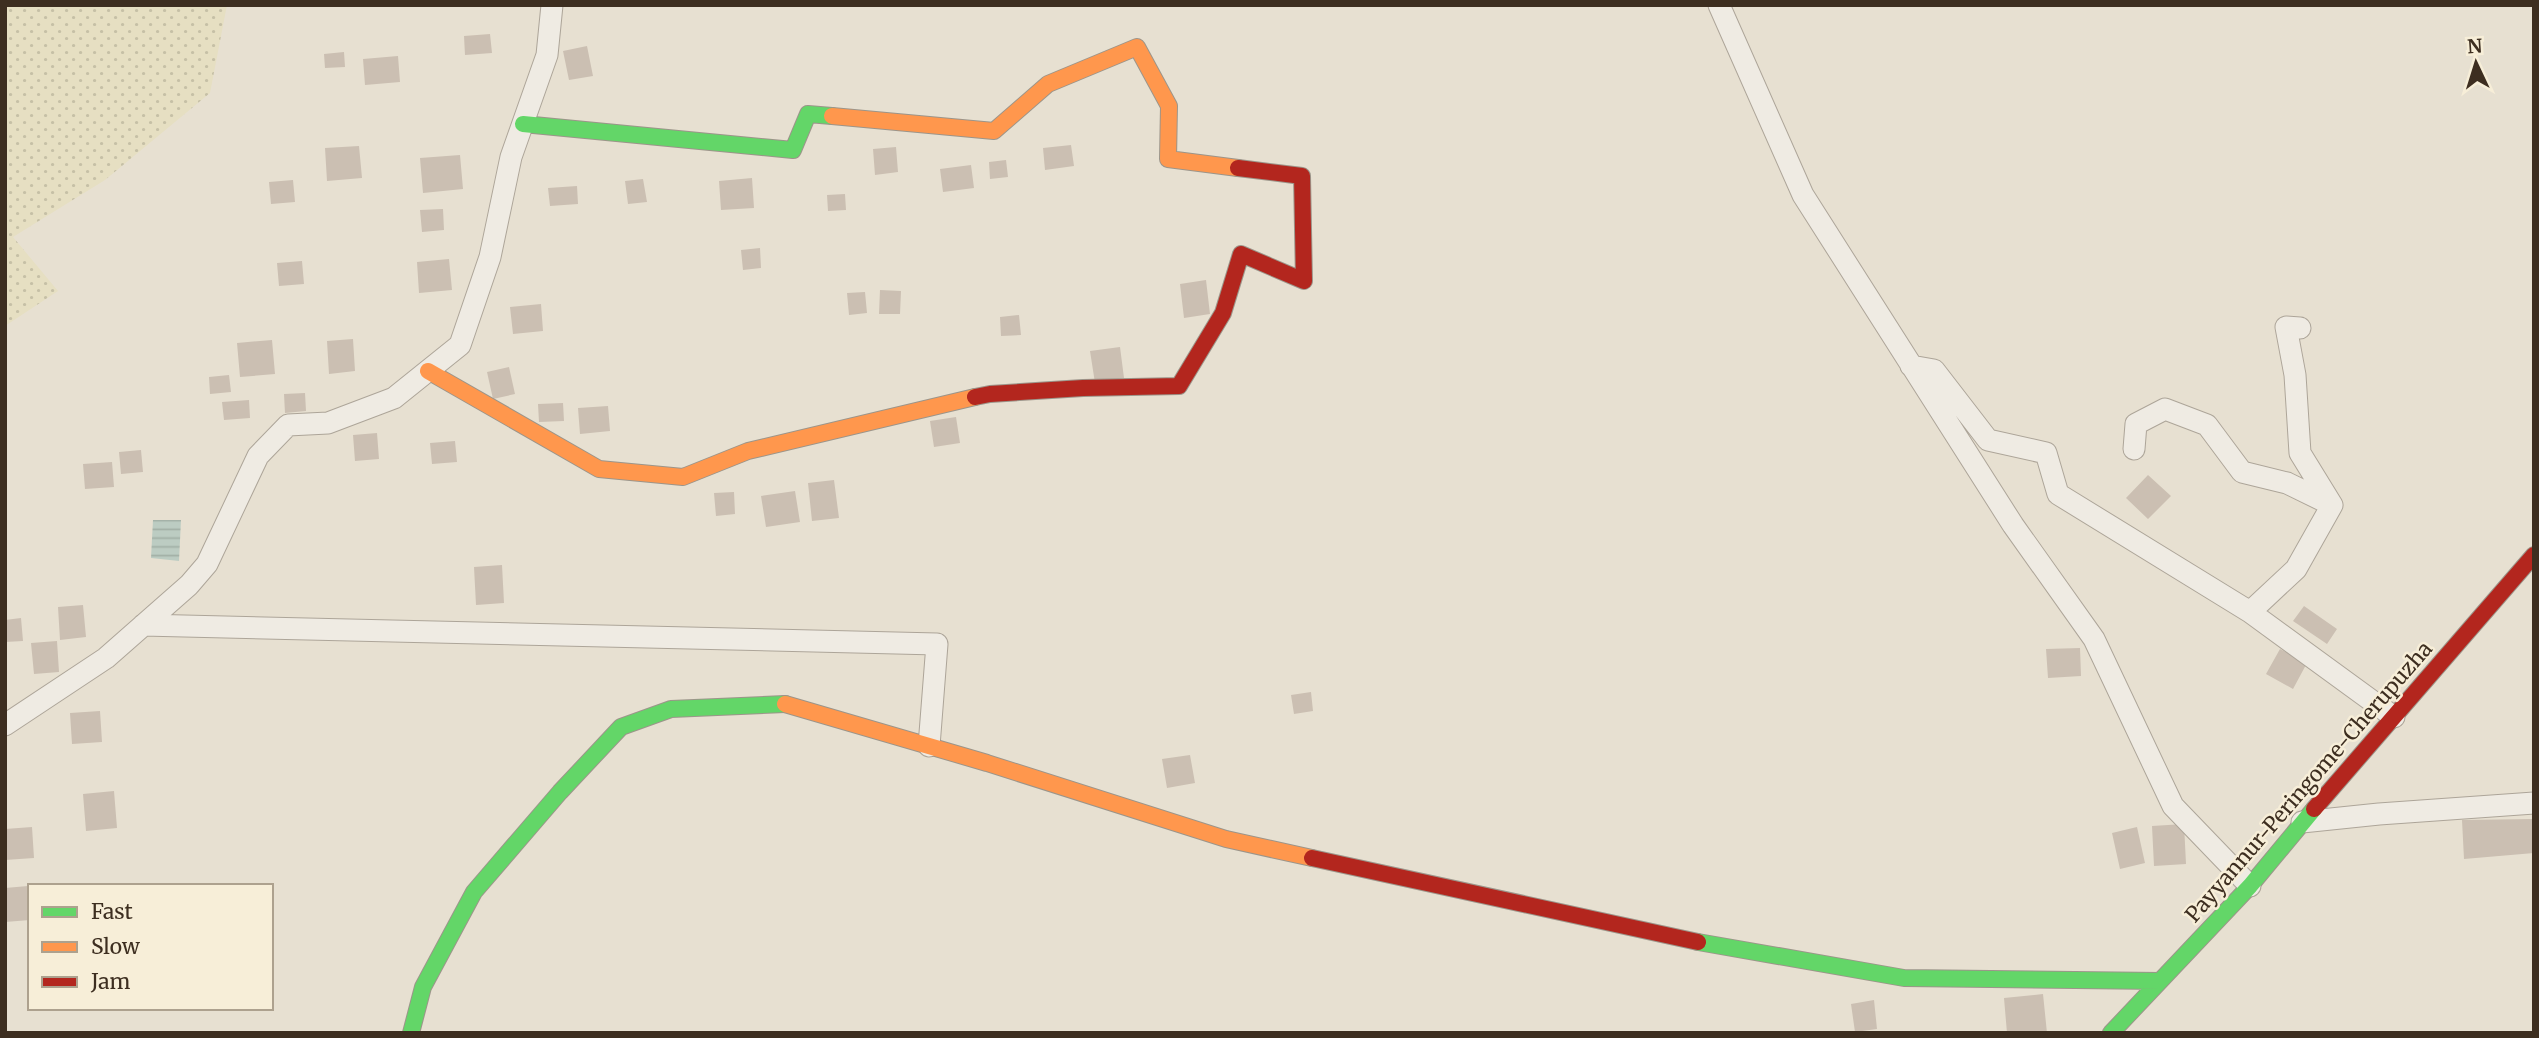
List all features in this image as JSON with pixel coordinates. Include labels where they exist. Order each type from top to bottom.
[{"type":"street","points":[[5,725],[106,657],[188,585],[207,564],[258,456],[288,425],[328,423],[394,398],[460,345],[490,257],[511,157],[547,55],[552,5]]},
{"type":"street","points":[[1719,5],[1803,195],[2013,526],[2094,639],[2173,806],[2250,886]]},
{"type":"street","points":[[428,371],[599,469],[683,477],[748,451],[990,394],[1180,386],[1223,313],[1241,254],[1304,281],[1301,176],[1168,159],[1169,106],[1138,47],[1048,84],[994,131],[808,114],[793,150],[523,124]]},
{"type":"street","points":[[2300,328],[2287,327],[2295,375],[2300,453],[2332,505]]},
{"type":"street","points":[[1911,366],[1934,369],[1988,440],[2046,453],[2058,494],[2250,612],[2394,717]]},
{"type":"street","points":[[2134,449],[2136,424],[2165,409],[2207,425],[2242,472],[2287,483],[2332,505]]},
{"type":"street","points":[[2250,612],[2296,569],[2332,505]]},
{"type":"street","name":"Payyannur-Peringome-Cherupuzha","points":[[2111,1033],[2250,886],[2302,822],[2534,555]]},
{"type":"street","points":[[143,625],[937,644],[929,746]]},
{"type":"street","points":[[411,1033],[423,987],[474,892],[560,792],[621,727],[671,709],[789,704],[1226,839],[1688,940],[1904,978],[2160,981]]},
{"type":"street","points":[[2302,822],[2534,803]]},
{"type":"shaded area","points":[[5,5],[227,5],[210,93],[105,180],[13,237],[58,291],[5,326]]},
{"type":"shaded area","points":[[153,520],[181,520],[179,561],[151,558]]},
{"type":"building","points":[[490,34],[492,53],[465,55],[464,36]]},
{"type":"building","points":[[587,46],[593,76],[569,80],[563,51]]},
{"type":"building","points":[[344,52],[345,67],[325,68],[324,54]]},
{"type":"building","points":[[398,56],[400,82],[365,85],[363,59]]},
{"type":"building","points":[[1071,145],[1074,166],[1045,170],[1043,148]]},
{"type":"building","points":[[359,146],[362,178],[327,181],[325,148]]},
{"type":"building","points":[[896,147],[898,172],[875,175],[873,149]]},
{"type":"building","points":[[460,155],[463,189],[423,193],[420,158]]},
{"type":"building","points":[[1006,160],[1008,177],[990,179],[989,162]]},
{"type":"building","points":[[971,165],[974,188],[943,192],[940,169]]},
{"type":"building","points":[[752,178],[754,208],[721,210],[719,181]]},
{"type":"building","points":[[643,179],[647,202],[628,204],[625,181]]},
{"type":"building","points":[[293,180],[295,202],[271,204],[269,182]]},
{"type":"building","points":[[577,186],[578,204],[550,206],[548,188]]},
{"type":"building","points":[[845,194],[846,210],[828,211],[827,195]]},
{"type":"building","points":[[443,209],[444,230],[422,232],[420,210]]},
{"type":"building","points":[[760,248],[761,268],[743,270],[741,250]]},
{"type":"building","points":[[449,259],[452,290],[419,293],[417,262]]},
{"type":"building","points":[[302,261],[304,284],[279,286],[277,263]]},
{"type":"building","points":[[1206,280],[1210,314],[1184,318],[1180,284]]},
{"type":"building","points":[[880,290],[901,291],[900,314],[879,314]]},
{"type":"building","points":[[865,292],[867,313],[849,315],[847,293]]},
{"type":"building","points":[[541,304],[543,331],[513,334],[510,307]]},
{"type":"building","points":[[1019,315],[1021,335],[1001,336],[1000,317]]},
{"type":"building","points":[[353,339],[355,371],[329,374],[327,341]]},
{"type":"building","points":[[272,340],[275,374],[240,377],[237,343]]},
{"type":"building","points":[[1120,347],[1124,378],[1095,383],[1090,351]]},
{"type":"building","points":[[509,367],[515,394],[493,399],[487,372]]},
{"type":"building","points":[[229,375],[231,392],[210,394],[209,377]]},
{"type":"building","points":[[305,393],[306,411],[285,413],[284,394]]},
{"type":"building","points":[[249,400],[250,418],[224,420],[222,402]]},
{"type":"building","points":[[563,403],[564,421],[539,422],[538,404]]},
{"type":"building","points":[[608,406],[610,431],[580,434],[578,408]]},
{"type":"building","points":[[956,417],[960,443],[934,447],[930,421]]},
{"type":"building","points":[[377,433],[379,459],[355,461],[353,435]]},
{"type":"building","points":[[455,441],[457,462],[432,464],[430,443]]},
{"type":"building","points":[[141,450],[143,472],[121,474],[119,452]]},
{"type":"building","points":[[112,462],[114,487],[85,489],[83,464]]},
{"type":"building","points":[[2148,475],[2171,496],[2148,519],[2126,498]]},
{"type":"building","points":[[834,480],[839,518],[812,521],[808,483]]},
{"type":"building","points":[[795,491],[800,522],[766,527],[761,496]]},
{"type":"building","points":[[734,492],[735,514],[716,516],[714,493]]},
{"type":"building","points":[[502,565],[504,603],[476,605],[474,567]]},
{"type":"building","points":[[83,605],[86,637],[60,640],[58,607]]},
{"type":"building","points":[[2304,606],[2337,629],[2327,644],[2293,621]]},
{"type":"building","points":[[21,618],[23,641],[5,642],[5,620]]},
{"type":"building","points":[[57,641],[59,672],[34,674],[31,643]]},
{"type":"building","points":[[2080,648],[2081,676],[2048,678],[2046,649]]},
{"type":"building","points":[[2280,649],[2307,663],[2293,689],[2266,674]]},
{"type":"building","points":[[1311,692],[1313,711],[1294,714],[1291,695]]},
{"type":"building","points":[[100,711],[102,742],[72,744],[70,713]]},
{"type":"building","points":[[1190,755],[1195,783],[1167,788],[1162,759]]},
{"type":"building","points":[[114,791],[117,828],[86,831],[83,794]]},
{"type":"building","points":[[2534,819],[2534,853],[2464,859],[2462,820]]},
{"type":"building","points":[[2184,824],[2186,864],[2154,866],[2152,826]]},
{"type":"building","points":[[32,827],[34,858],[5,860],[5,829]]},
{"type":"building","points":[[2137,827],[2145,863],[2120,869],[2112,833]]},
{"type":"building","points":[[28,886],[28,920],[5,922],[5,888]]},
{"type":"building","points":[[2043,994],[2047,1033],[2007,1033],[2004,998]]},
{"type":"building","points":[[1874,1000],[1877,1029],[1855,1032],[1851,1004]]},
{"type":"traffic: fast","points":[[523,124],[793,150],[808,114],[832,116]]},
{"type":"traffic: fast","points":[[411,1033],[423,987],[474,892],[560,792],[621,727],[671,709],[785,704]]},
{"type":"traffic: fast","points":[[2111,1033],[2250,886],[2314,809]]},
{"type":"traffic: fast","points":[[1698,942],[1904,978],[2160,981]]},
{"type":"traffic: slow","points":[[832,116],[994,131],[1048,84],[1137,47],[1169,106],[1168,159],[1238,168]]},
{"type":"traffic: slow","points":[[428,371],[599,469],[683,477],[748,451],[975,397]]},
{"type":"traffic: slow","points":[[785,704],[987,763],[1226,839],[1312,858]]},
{"type":"traffic: jam","points":[[975,397],[1083,388],[1179,386],[1223,313],[1241,254],[1304,281],[1302,176],[1238,168]]},
{"type":"traffic: jam","points":[[2314,809],[2534,555]]},
{"type":"traffic: jam","points":[[1312,858],[1698,942]]}]
